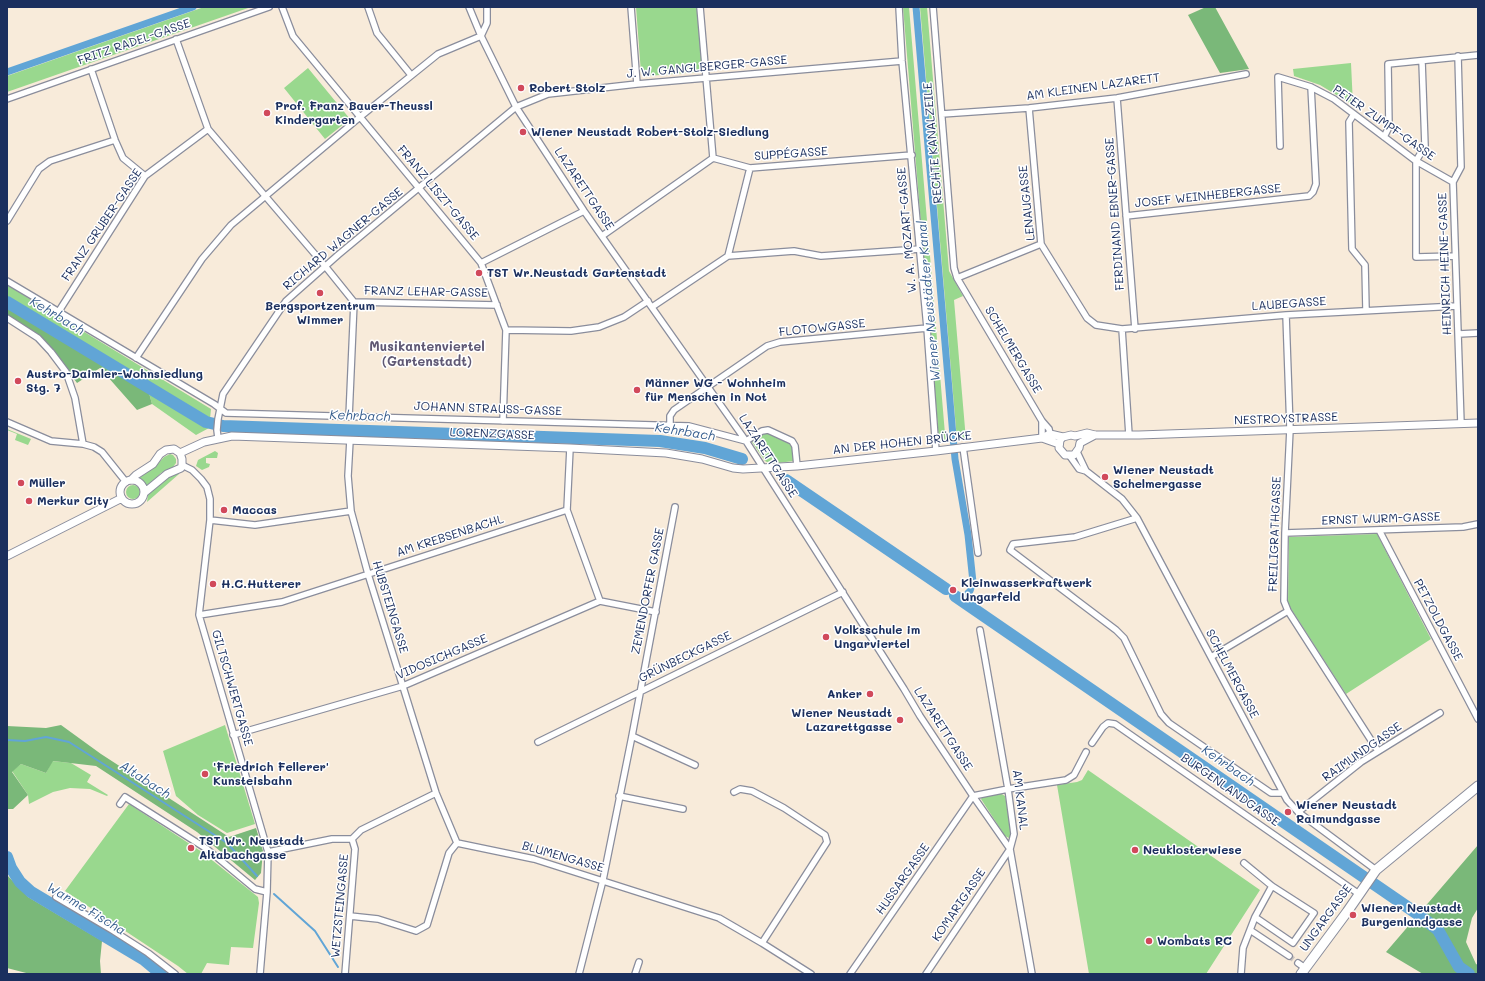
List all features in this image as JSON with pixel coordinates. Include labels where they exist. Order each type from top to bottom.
[{"type":"main road","name":"UNGARGASSE","points":[[1302,968],[1371,877],[1478,786]]},
{"type":"street","name":"FRITZ RADEL-GASSE","points":[[7,98],[269,7]]},
{"type":"street","name":"FRANZ LISZT-GASSE","points":[[282,7],[293,36],[481,263],[506,330],[503,421]]},
{"type":"street","points":[[368,7],[376,33],[411,75]]},
{"type":"street","name":"LAZARETTGASSE","points":[[469,7],[516,107],[584,211],[764,468],[920,716],[1010,849]]},
{"type":"street","points":[[136,358],[202,259],[231,225],[438,54],[482,36],[487,23],[487,7]]},
{"type":"street","points":[[631,7],[637,84]]},
{"type":"street","points":[[602,236],[713,158],[700,7]]},
{"type":"street","name":"W. A. MOZART-GASSE","points":[[899,7],[902,60],[939,450]]},
{"type":"street","name":"RECHTE KANALZEILE","points":[[933,7],[954,268],[957,278]]},
{"type":"street","points":[[176,39],[208,129],[354,302],[349,417]]},
{"type":"street","points":[[1384,137],[1389,127],[1388,64],[1478,55]]},
{"type":"street","name":"HEINRICH HEINE-GASSE","points":[[1458,56],[1461,167],[1454,182],[1461,424]]},
{"type":"street","name":"J. W. GANGLBERGER-GASSE","points":[[516,107],[548,94],[637,84],[706,79],[902,60]]},
{"type":"street","points":[[1422,61],[1425,146],[1416,161],[1416,257],[1456,256]]},
{"type":"street","points":[[91,69],[115,140],[123,158],[145,176]]},
{"type":"street","name":"AM KLEINEN LAZARETT","points":[[942,114],[1029,108],[1117,98],[1246,74]]},
{"type":"street","name":"PETER ZUMPF-GASSE","points":[[1280,146],[1278,77],[1311,87],[1334,99],[1416,161],[1454,182]]},
{"type":"street","name":"JOSEF WEINHEBERGASSE","points":[[1126,216],[1293,199],[1309,196],[1313,192],[1316,184],[1311,87]]},
{"type":"street","name":"FERDINAND EBNER-GASSE","points":[[1117,98],[1135,328]]},
{"type":"street","name":"RICHARD WAGNER-GASSE","points":[[218,438],[217,430],[219,409],[223,394],[286,301],[325,266],[516,107]]},
{"type":"street","name":"LENAUGASSE","points":[[1029,108],[1041,244],[1086,318],[1096,325],[1122,329]]},
{"type":"street","points":[[1354,114],[1349,122],[1352,249],[1366,265],[1366,310]]},
{"type":"street","name":"FRANZ GRUBER-GASSE","points":[[59,311],[145,176],[208,129]]},
{"type":"street","points":[[7,221],[39,169],[50,161],[115,140]]},
{"type":"street","name":"SUPPÉGASSE","points":[[713,158],[750,168],[912,155]]},
{"type":"street","points":[[728,256],[750,168]]},
{"type":"street","points":[[481,263],[584,211]]},
{"type":"street","points":[[957,278],[1041,244]]},
{"type":"street","points":[[652,307],[728,256],[794,251],[821,256],[920,249]]},
{"type":"street","name":"SCHELMERGASSE","points":[[957,278],[1042,421],[1049,429],[1050,434]]},
{"type":"street","name":"JOHANN STRAUSS-GASSE","points":[[7,281],[214,404],[226,413],[689,426],[746,441]]},
{"type":"street","points":[[506,330],[571,331],[599,327],[624,317],[648,301]]},
{"type":"street","name":"FRANZ LEHAR-GASSE","points":[[354,302],[497,305]]},
{"type":"street","name":"LAUBEGASSE","points":[[1122,329],[1286,315],[1457,306]]},
{"type":"street","name":"FREILIGRATHGASSE","points":[[1286,315],[1290,429],[1285,533],[1284,600],[1288,611],[1378,751]]},
{"type":"street","points":[[7,318],[38,338],[66,372],[75,398],[83,444]]},
{"type":"street","name":"FLOTOWGASSE","points":[[708,387],[767,346],[780,342],[927,328]]},
{"type":"street","points":[[1122,329],[1129,435]]},
{"type":"street","points":[[1459,334],[1478,333]]},
{"type":"street","points":[[670,426],[670,416],[674,410],[708,387]]},
{"type":"street","points":[[1042,421],[1042,438]]},
{"type":"street","points":[[7,422],[51,441],[83,444],[94,447],[102,452],[129,481],[140,484],[144,493]]},
{"type":"street","name":"NESTROYSTRASSE","points":[[1063,437],[1087,434],[1129,435],[1478,423]]},
{"type":"street","points":[[746,441],[762,431],[768,430],[792,441],[796,446],[797,466]]},
{"type":"street","points":[[1050,434],[1063,437],[1059,444],[1061,452],[1069,456],[1077,452],[1080,444],[1095,435]]},
{"type":"street","name":"AN DER HOHEN BRÜCKE","points":[[764,468],[797,466],[962,448],[1042,438],[1050,434]]},
{"type":"street","name":"LORENZGASSE","points":[[180,453],[204,442],[232,436],[570,448],[666,453],[702,459],[733,468],[764,468]]},
{"type":"street","points":[[1075,436],[1080,444]]},
{"type":"street","name":"AN DER HOHEN BRÜCKE","points":[[1042,438],[1059,444]]},
{"type":"street","name":"HUBSTEINGASSE","points":[[350,440],[348,476],[351,511],[368,574],[436,793],[457,843]]},
{"type":"street","points":[[570,448],[567,510],[600,601],[656,612]]},
{"type":"street","points":[[962,448],[978,553]]},
{"type":"street","points":[[174,449],[180,453],[182,465],[181,468],[160,478],[136,503],[128,503],[122,498],[121,489],[136,475],[153,464],[160,454],[166,450],[174,449]]},
{"type":"street","name":"SCHELMERGASSE","points":[[1077,452],[1086,471]]},
{"type":"street","name":"SCHELMERGASSE","points":[[1069,456],[1079,469],[1086,471],[1122,499],[1137,518],[1282,793],[1291,806],[1371,877]]},
{"type":"street","name":"GILTSCHWERTGASSE","points":[[182,465],[192,470],[207,487],[210,499],[210,520],[199,616],[268,852],[260,974]]},
{"type":"street","points":[[7,556],[122,498]]},
{"type":"street","name":"ZEMENDORFER GASSE","points":[[579,974],[603,880],[676,507]]},
{"type":"street","name":"AM KREBSENBACHL","points":[[199,616],[282,602],[567,510]]},
{"type":"street","points":[[210,520],[255,524],[351,511]]},
{"type":"street","points":[[1137,518],[1075,537],[1013,544],[1010,550],[1116,630],[1124,638],[1161,714],[1169,723],[1271,793],[1282,793]]},
{"type":"street","name":"ERNST WURM-GASSE","points":[[1285,533],[1462,527],[1478,524]]},
{"type":"street","name":"PETZOLDGASSE","points":[[1379,530],[1478,719]]},
{"type":"street","name":"GRÜNBECKGASSE","points":[[538,742],[843,592]]},
{"type":"street","name":"VIDOSICHGASSE","points":[[234,735],[403,686],[600,601]]},
{"type":"street","points":[[1211,657],[1288,611]]},
{"type":"street","name":"AM KANAL","points":[[980,630],[1008,789],[1014,834],[1010,849],[1032,974]]},
{"type":"street","name":"RAIMUNDGASSE","points":[[1298,812],[1378,751],[1440,713]]},
{"type":"street","name":"BURGENLANDGASSE","points":[[1092,743],[1103,727],[1108,723],[1114,724],[1359,894]]},
{"type":"street","points":[[632,736],[695,765]]},
{"type":"street","points":[[973,796],[1066,780],[1074,775],[1086,752]]},
{"type":"street","points":[[734,792],[740,789],[752,791],[784,808],[825,835],[827,842],[762,943]]},
{"type":"street","points":[[268,852],[332,839],[352,839],[361,830],[436,793]]},
{"type":"street","points":[[619,796],[683,808]]},
{"type":"street","name":"HUSSARGASSE","points":[[850,974],[973,796]]},
{"type":"street","points":[[120,804],[125,797],[207,849],[255,889],[266,892]]},
{"type":"street","name":"WETZSTEINGASSE","points":[[345,974],[355,849],[352,839]]},
{"type":"street","points":[[350,916],[378,919],[416,932],[427,925],[450,853],[457,843]]},
{"type":"street","name":"BLUMENGASSE","points":[[457,843],[534,859],[719,918],[811,974]]},
{"type":"street","name":"KOMARIGASSE","points":[[926,974],[1010,849]]},
{"type":"street","points":[[1241,974],[1243,948],[1255,917],[1272,886],[1244,863]]},
{"type":"street","name":"UNGARGASSE","points":[[1255,917],[1293,943],[1314,913],[1272,886]]},
{"type":"street","points":[[56,897],[148,953],[175,974]]},
{"type":"street","points":[[1250,930],[1289,956]]},
{"type":"street","points":[[635,974],[640,962]]},
{"type":"green space","points":[[204,7],[251,7],[7,92],[7,76]]},
{"type":"green space","points":[[636,7],[697,7],[702,68],[699,72],[647,76],[641,73]]},
{"type":"green space","points":[[903,7],[909,7],[945,434],[949,442],[939,441]]},
{"type":"green space","points":[[920,7],[927,7],[949,271],[963,296],[954,300],[966,440],[957,440]]},
{"type":"green space","points":[[1206,7],[1215,7],[1249,69],[1220,73],[1188,15]]},
{"type":"green space","points":[[1351,63],[1353,105],[1320,85],[1294,76],[1293,69]]},
{"type":"green space","points":[[308,68],[350,119],[325,139],[284,88]]},
{"type":"green space","points":[[7,285],[211,409],[210,419],[7,296]]},
{"type":"green space","points":[[7,306],[149,393],[152,404],[137,410],[100,368],[77,383],[55,354],[7,316]]},
{"type":"green space","points":[[149,393],[209,428],[196,435],[152,404]]},
{"type":"green space","points":[[7,429],[31,439],[28,445],[15,440],[17,434]]},
{"type":"green space","points":[[763,433],[767,433],[790,443],[793,448],[794,460],[771,464],[765,461],[752,442]]},
{"type":"green space","points":[[215,451],[218,453],[217,458],[206,458],[206,463],[210,464],[209,467],[202,470],[196,466],[198,460]]},
{"type":"green space","points":[[170,454],[176,459],[176,463],[173,467],[161,473],[146,487],[137,479],[155,467],[164,457]]},
{"type":"green space","points":[[179,474],[147,502],[148,495],[155,487],[170,476]]},
{"type":"green space","points":[[133,485],[138,487],[140,492],[138,497],[133,499],[128,497],[126,492],[128,487]]},
{"type":"green space","points":[[1377,534],[1431,639],[1346,694],[1288,604],[1289,537]]},
{"type":"green space","points":[[61,725],[101,754],[229,837],[256,828],[263,851],[261,873],[255,880],[197,832],[96,766],[53,761],[46,773],[21,764],[12,772],[28,795],[13,809],[7,809],[7,726],[46,728]]},
{"type":"green space","name":"'Friedrich Fellerer' Kunsteisbahn","points":[[225,725],[255,824],[227,833],[198,815],[176,796],[163,751]]},
{"type":"green space","points":[[52,761],[71,763],[91,775],[87,782],[108,795],[107,796],[90,789],[70,788],[53,792],[29,804],[28,795],[12,771],[21,764],[46,773]]},
{"type":"green space","name":"Neuklosterwiese","points":[[1088,770],[1260,890],[1206,974],[1089,974],[1057,785],[1082,780]]},
{"type":"green space","points":[[1000,793],[1005,796],[1010,820],[1012,834],[1009,838],[1005,836],[981,799],[982,797]]},
{"type":"green space","points":[[129,804],[202,852],[258,897],[259,903],[253,948],[231,947],[229,965],[207,963],[201,974],[188,974],[65,891]]},
{"type":"green space","points":[[1478,845],[1478,908],[1472,918],[1466,942],[1476,964],[1478,965],[1478,974],[1423,974],[1386,952]]},
{"type":"green space","points":[[7,875],[28,897],[102,941],[100,961],[101,974],[30,974],[7,968]]},
{"type":"waterway","name":"Wiener Neustädter Kanal","points":[[7,72],[193,7]]},
{"type":"waterway","name":"Wiener Neustädter Kanal","points":[[916,7],[955,459],[968,535],[973,582],[970,591]]},
{"type":"waterway","name":"Kehrbach","points":[[7,302],[206,422],[223,426],[660,441],[705,448],[742,459]]},
{"type":"waterway","name":"Kehrbach","points":[[786,480],[946,589]]},
{"type":"waterway","name":"Wiener Neustädter Kanal","points":[[964,602],[968,593]]},
{"type":"waterway","name":"Kehrbach","points":[[955,596],[1419,915],[1438,930],[1459,967],[1469,974]]},
{"type":"waterway","name":"Altabach","points":[[7,740],[25,741],[46,737],[69,742],[227,843],[257,876]]},
{"type":"waterway","name":"Warme Fischa","points":[[7,857],[11,868],[20,882],[31,892],[143,959],[161,974]]},
{"type":"waterway","name":"Altabach","points":[[274,894],[315,931],[338,967]]},
{"type":"tunnel","points":[[1289,956],[1298,963]]},
{"type":"place","name":"Robert Stolz","points":[[521,88]]},
{"type":"place","name":"Prof. Franz Bauer-Theussl Kindergarten","points":[[267,113]]},
{"type":"place","name":"Wiener Neustadt Robert-Stolz-Siedlung","points":[[523,132]]},
{"type":"place","name":"TST Wr.Neustadt Gartenstadt","points":[[479,273]]},
{"type":"place","name":"Bergsportzentrum Wimmer","points":[[320,293]]},
{"type":"place","name":"Austro-Daimler-Wohnsiedlung Stg. 7","points":[[18,381]]},
{"type":"place","name":"Männer WG - Wohnheim für Menschen in Not","points":[[637,390]]},
{"type":"place","name":"Wiener Neustadt Schelmergasse","points":[[1105,477]]},
{"type":"place","name":"Müller","points":[[21,483]]},
{"type":"place","name":"Merkur City","points":[[29,501]]},
{"type":"place","name":"Maccas","points":[[224,510]]},
{"type":"place","name":"H.C.Hutterer","points":[[213,584]]},
{"type":"place","name":"Kleinwasserkraftwerk Ungarfeld","points":[[953,590]]},
{"type":"place","name":"Volksschule im Ungarviertel","points":[[826,637]]},
{"type":"place","name":"Anker","points":[[870,694]]},
{"type":"place","name":"Wiener Neustadt Lazarettgasse","points":[[900,720]]},
{"type":"place","name":"'Friedrich Fellerer' Kunsteisbahn","points":[[205,774]]},
{"type":"place","name":"Wiener Neustadt Raimundgasse","points":[[1288,812]]},
{"type":"place","name":"TST Wr. Neustadt Altabachgasse","points":[[191,848]]},
{"type":"place","name":"Neuklosterwiese","points":[[1135,850]]},
{"type":"place","name":"Wiener Neustadt Burgenlandgasse","points":[[1353,915]]},
{"type":"place","name":"Wombats RC","points":[[1149,941]]},
{"type":"district","name":"Musikantenviertel (Gartenstadt)","points":[[427,354]]}]
